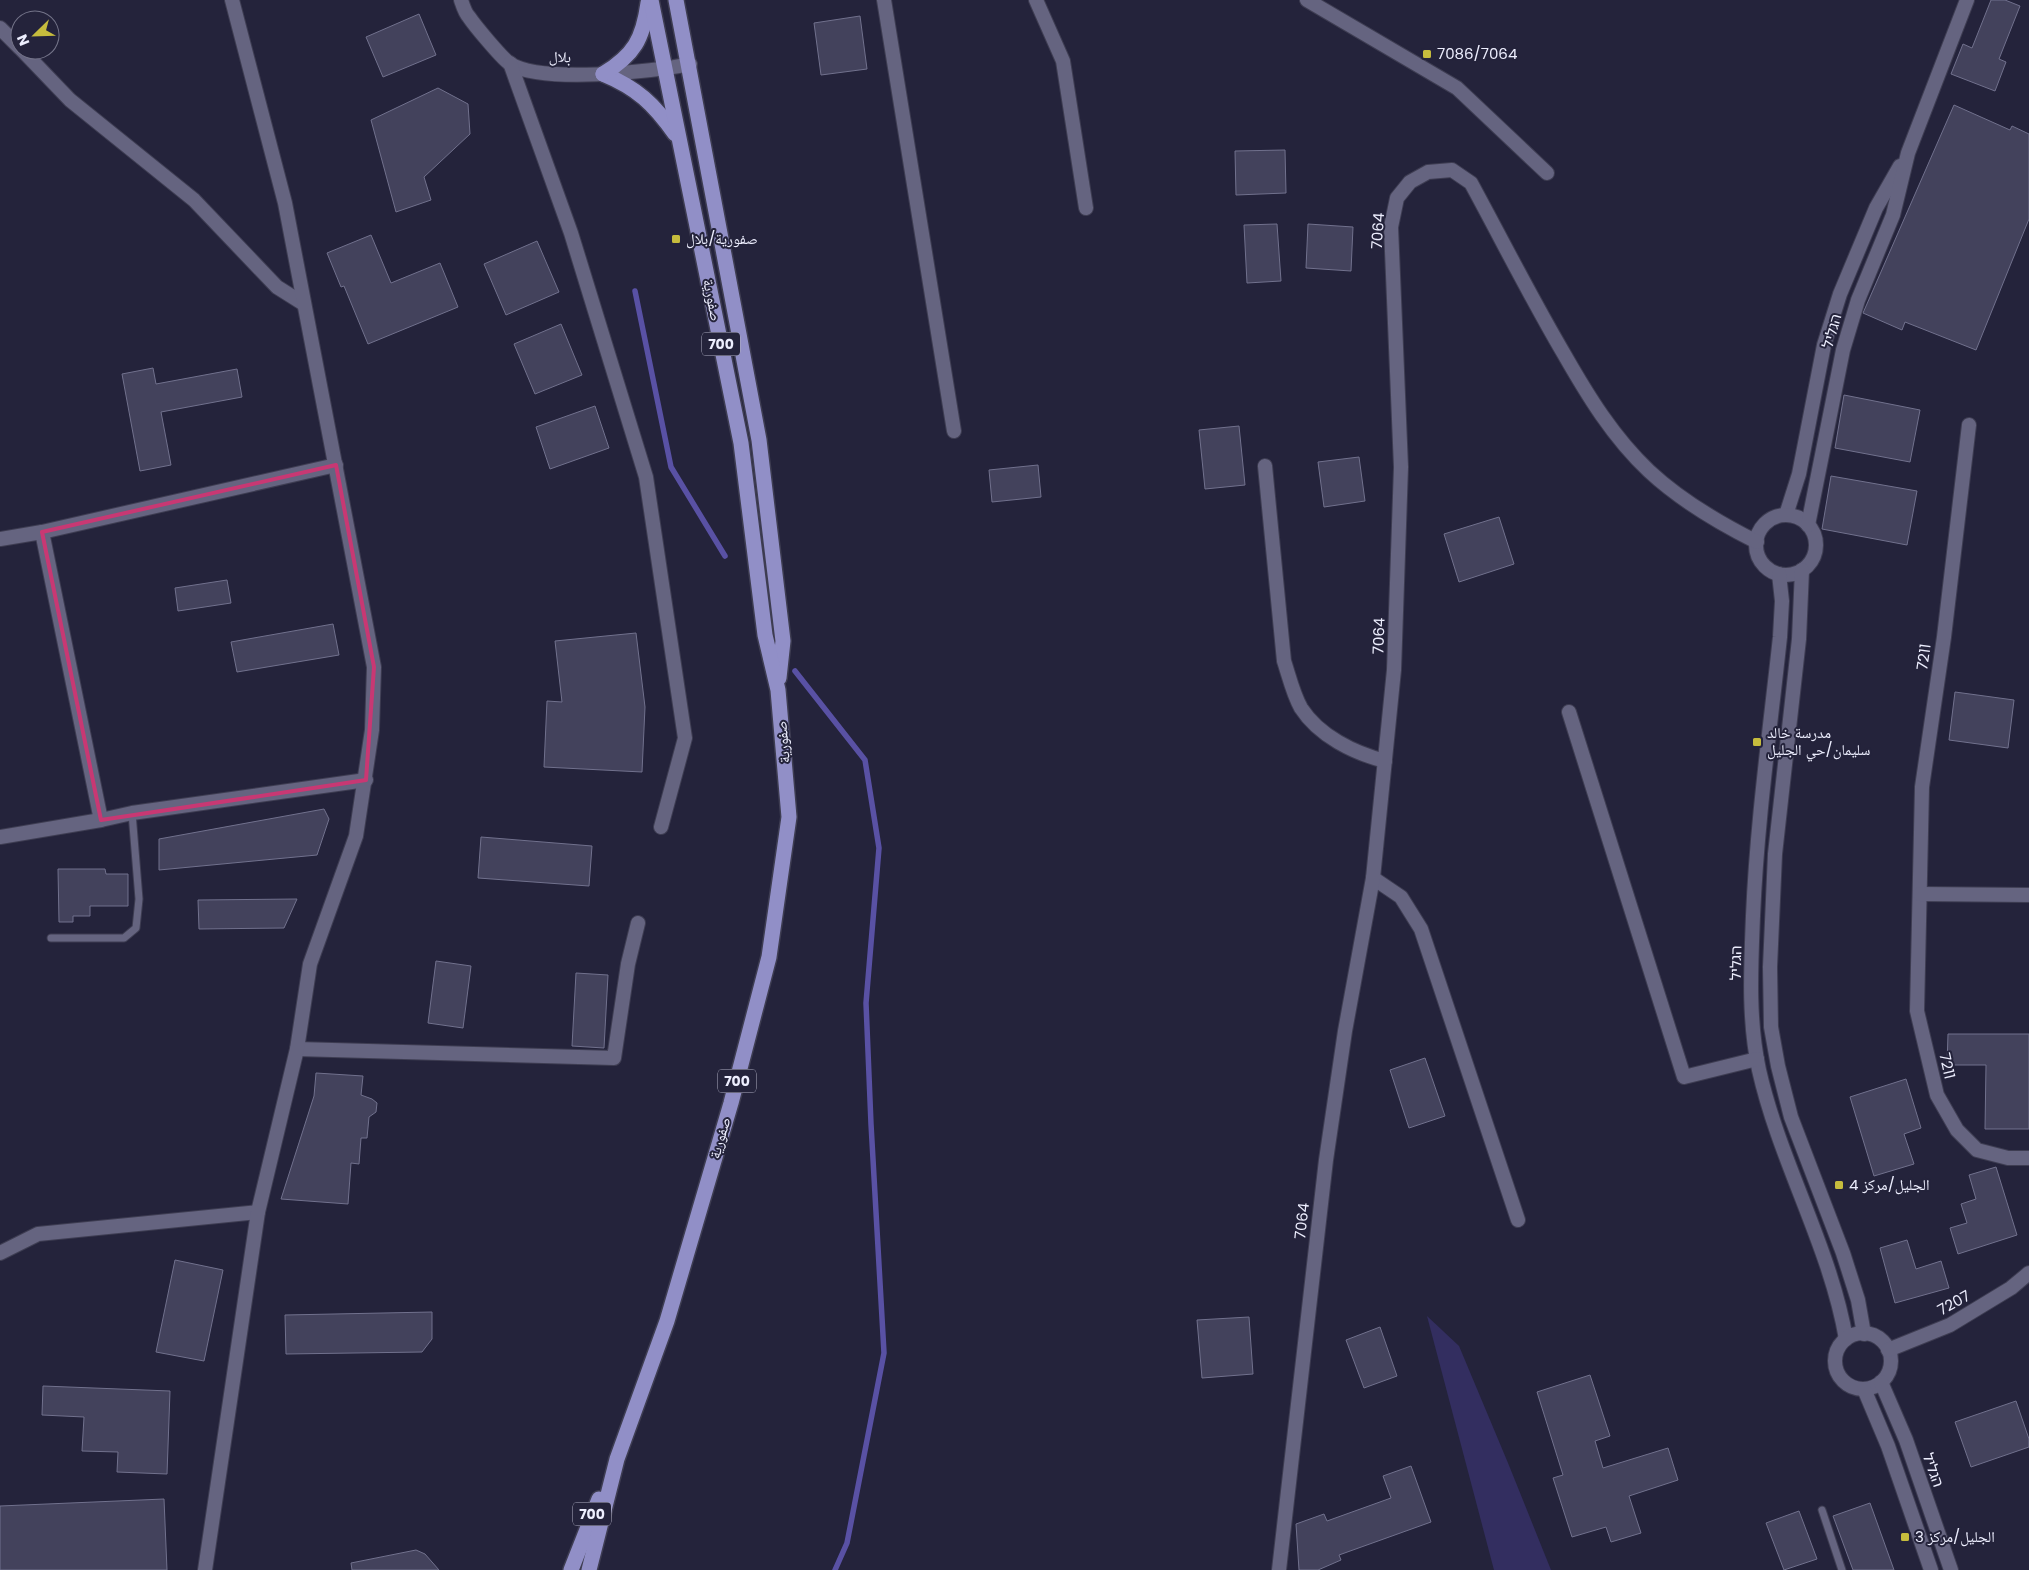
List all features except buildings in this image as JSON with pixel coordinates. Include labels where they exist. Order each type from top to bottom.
[{"type":"main road","name":"صفورية","points":[[618,1459],[667,1321],[731,1103],[769,957],[789,817],[778,690],[765,635],[741,443],[650,0]]},
{"type":"main road","points":[[603,74],[620,63],[638,41],[646,20],[650,0]]},
{"type":"main road","name":"صفورية","points":[[676,0],[690,64],[759,440],[783,641],[778,690]]},
{"type":"main road","points":[[603,74],[625,82],[644,97],[662,116],[679,140]]},
{"type":"main road","name":"700","points":[[572,1570],[590,1518],[618,1459]]},
{"type":"main road","name":"700","points":[[589,1570],[618,1459]]},
{"type":"street","points":[[204,1570],[258,1212],[296,1049],[310,964],[356,836],[366,780],[372,730],[374,667],[285,203],[232,0]]},
{"type":"street","points":[[461,0],[468,16],[510,64],[571,233],[646,478],[685,738],[661,826]]},
{"type":"street","points":[[884,0],[954,431]]},
{"type":"street","points":[[1036,0],[1063,61],[1086,208]]},
{"type":"street","points":[[1307,0],[1457,88],[1548,173]]},
{"type":"street","name":"הגליל","points":[[1808,525],[1843,350],[1858,300],[1893,215],[1908,152],[1967,0]]},
{"type":"street","points":[[0,28],[10,38]]},
{"type":"street","points":[[32,60],[70,100],[194,200],[277,287],[304,304]]},
{"type":"street","name":"بلال","points":[[510,64],[554,74],[639,73],[665,70],[690,64]]},
{"type":"street","name":"הגליל","points":[[1786,515],[1800,474],[1824,345],[1840,294],[1876,208],[1908,152]]},
{"type":"street","name":"7064","points":[[1279,1570],[1326,1160],[1345,1031],[1373,878],[1394,670],[1401,467],[1391,226],[1398,198],[1410,182],[1428,172],[1452,170],[1471,183],[1552,334],[1592,403],[1618,438],[1649,471],[1695,508],[1757,542]]},
{"type":"street","name":"7211","points":[[1968,426],[1944,637],[1922,787],[1917,1011],[1937,1095],[1956,1130],[1977,1150],[2008,1158],[2029,1158]]},
{"type":"street","points":[[0,539],[42,532],[336,465]]},
{"type":"street","points":[[1265,466],[1284,661],[1292,687],[1302,708],[1319,727],[1341,744],[1361,755],[1385,761]]},
{"type":"street","points":[[1786,515],[1797,517],[1808,525],[1816,545],[1814,557],[1807,566],[1798,573],[1786,575],[1774,573],[1765,567],[1758,557],[1757,542],[1758,534],[1764,524],[1774,517],[1786,515]]},
{"type":"street","points":[[42,532],[101,820]]},
{"type":"street","points":[[1802,570],[1799,639],[1775,854],[1770,967],[1771,1027],[1778,1066],[1791,1117],[1843,1252],[1858,1300],[1864,1334]]},
{"type":"street","name":"הגליל","points":[[1779,574],[1782,601],[1780,637],[1756,853],[1751,958],[1753,1029],[1758,1060],[1774,1123],[1796,1187],[1826,1259],[1837,1295],[1846,1339]]},
{"type":"street","points":[[1569,712],[1684,1076],[1758,1060]]},
{"type":"street","points":[[0,837],[132,813],[366,780]]},
{"type":"street","points":[[1373,878],[1401,897],[1421,929],[1518,1220]]},
{"type":"street","points":[[1920,894],[2029,895]]},
{"type":"street","points":[[296,1049],[614,1058],[628,964],[638,923]]},
{"type":"street","points":[[0,1253],[38,1234],[258,1212]]},
{"type":"street","name":"7207","points":[[1888,1350],[1950,1325],[2011,1288],[2029,1273]]},
{"type":"street","points":[[1864,1334],[1873,1335],[1882,1341],[1888,1350],[1890,1361],[1888,1372],[1881,1382],[1874,1387],[1864,1389],[1852,1387],[1843,1381],[1837,1372],[1834,1362],[1836,1351],[1846,1339],[1852,1335],[1864,1334]]},
{"type":"street","name":"הגליל","points":[[1881,1382],[1906,1440],[1951,1570]]},
{"type":"street","points":[[1864,1389],[1888,1446],[1931,1570]]},
{"type":"lane","points":[[51,938],[124,938],[136,928],[139,899],[132,813]]},
{"type":"lane","points":[[1822,1510],[1842,1570]]},
{"type":"highlighted area","points":[[336,465],[374,667],[366,780],[101,820],[42,532]]},
{"type":"shaded area","points":[[1427,1316],[1459,1346],[1551,1570],[1494,1570]]},
{"type":"waterway","points":[[635,291],[671,467],[725,556]]},
{"type":"waterway","points":[[795,671],[865,760],[879,848],[866,1003],[884,1353],[847,1543],[835,1570]]},
{"type":"place","name":"7086/7064","points":[[1427,54]]},
{"type":"place","name":"صفورية/بلال","points":[[676,239]]},
{"type":"place","name":"مدرسة خالد سليمان/حي الجليل","points":[[1757,742]]},
{"type":"place","name":"الجليل/مركز 4","points":[[1839,1185]]},
{"type":"place","name":"الجليل/مركز 3","points":[[1905,1537]]}]
